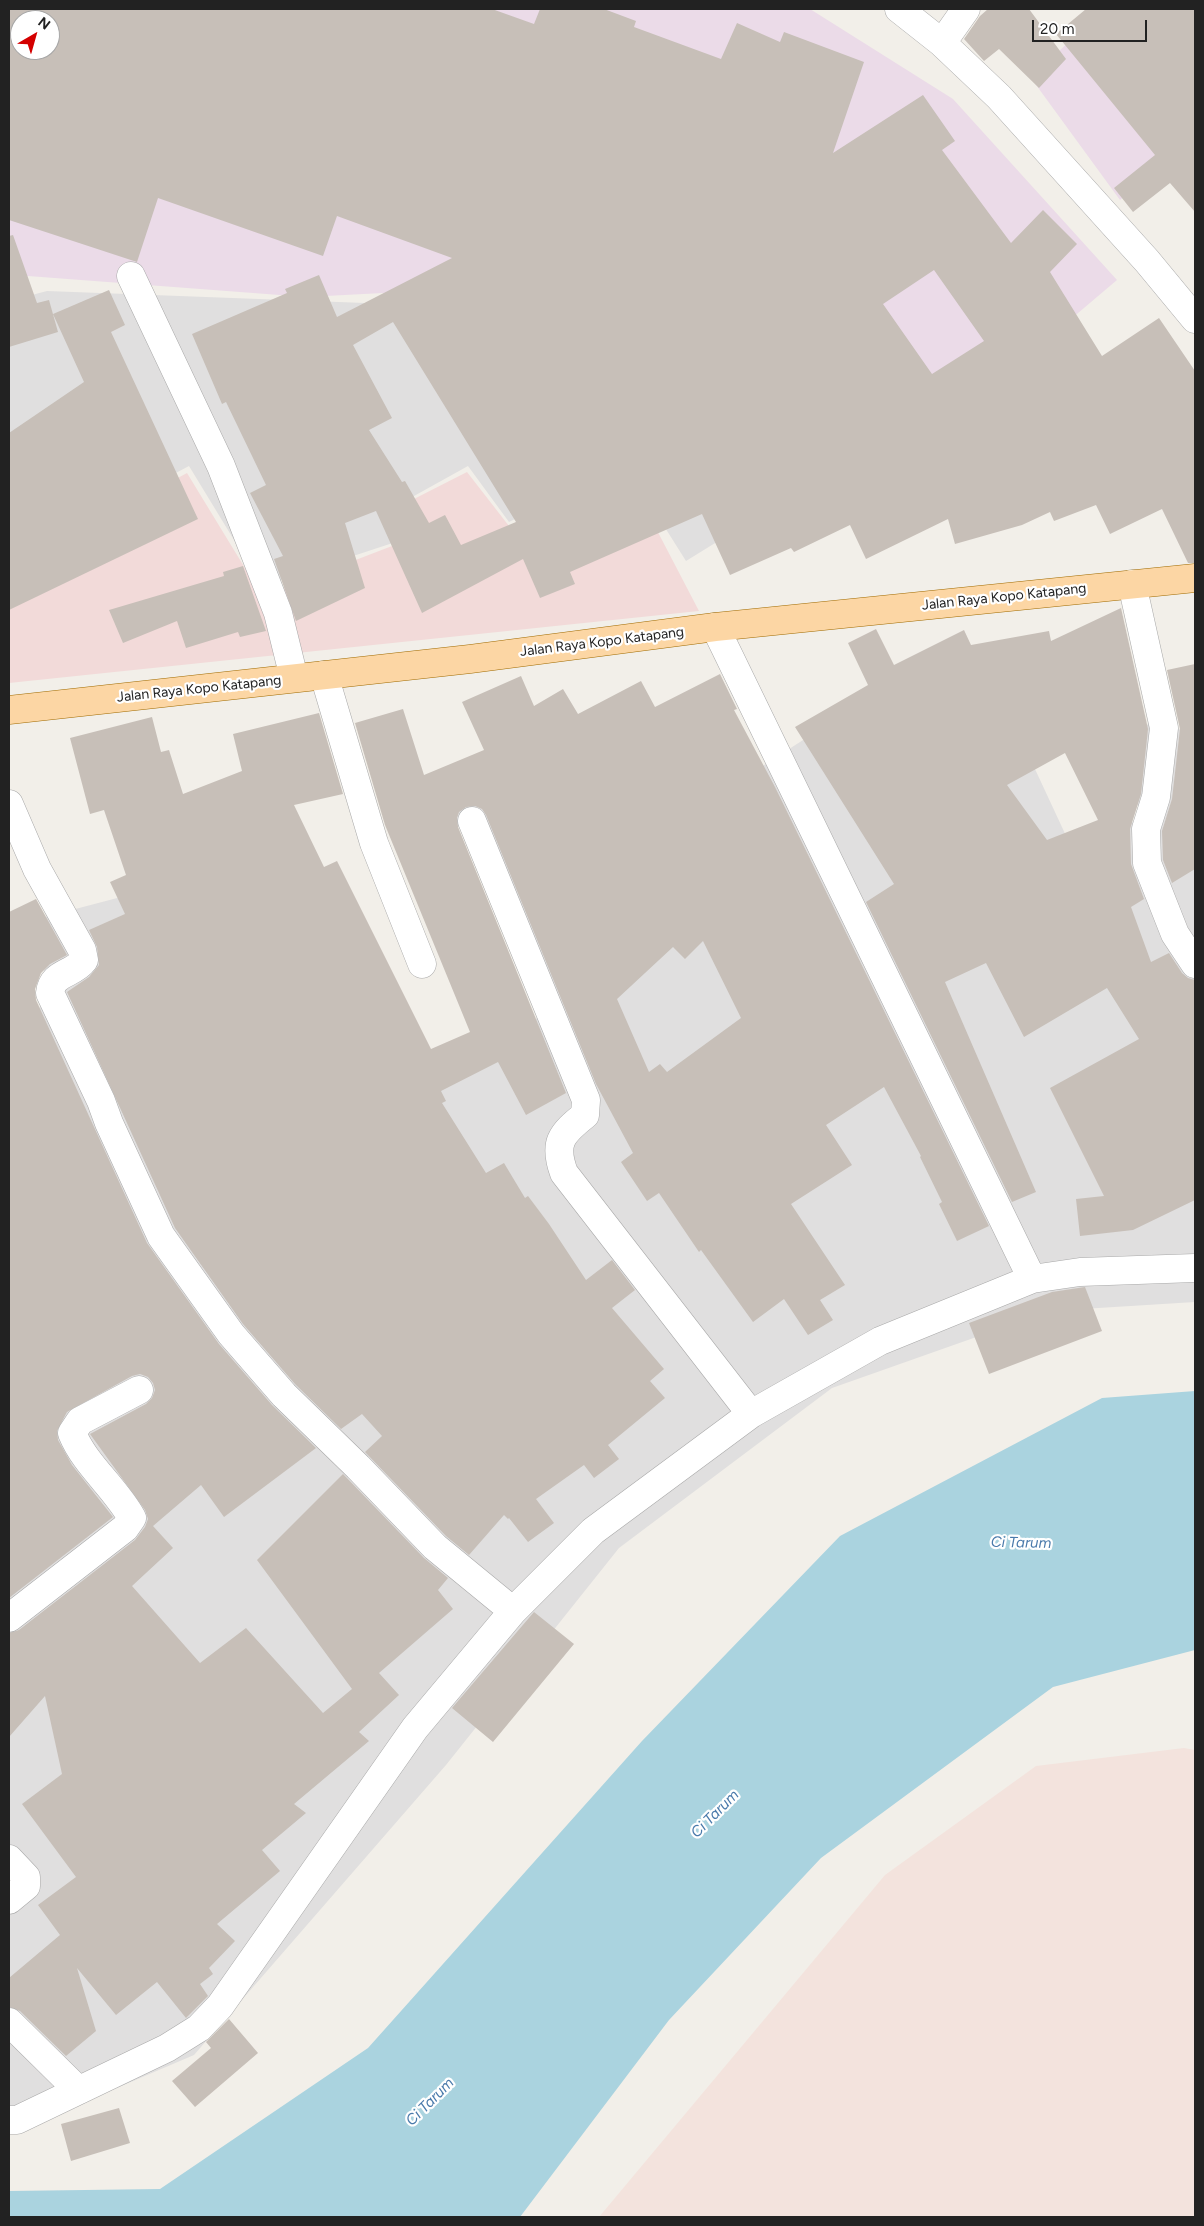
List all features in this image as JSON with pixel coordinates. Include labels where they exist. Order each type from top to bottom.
[{"type":"main road","name":"Jalan Raya Kopo Katapang","points":[[9,710],[324,675],[715,628],[1195,578]]},
{"type":"street","points":[[899,9],[942,43],[999,96],[1147,261],[1195,319]]},
{"type":"street","points":[[942,43],[966,9]]},
{"type":"street","points":[[130,276],[221,466],[278,613],[294,678]]},
{"type":"street","points":[[1132,584],[1164,728],[1156,797],[1146,829],[1148,862],[1175,934],[1195,964]]},
{"type":"street","points":[[715,628],[1032,1279]]},
{"type":"street","points":[[324,675],[374,843],[422,964]]},
{"type":"street","points":[[9,804],[37,869],[82,950],[84,960],[78,968],[58,976],[51,984],[50,993],[102,1101],[109,1123],[161,1236],[231,1334],[284,1396],[435,1547],[513,1611]]},
{"type":"street","points":[[472,821],[586,1100],[585,1115],[560,1139],[557,1155],[564,1173],[751,1414]]},
{"type":"street","points":[[9,2120],[17,2120],[167,2048],[199,2028],[220,2006],[415,1728],[513,1611],[593,1532],[751,1414],[880,1341],[1032,1279],[1080,1272],[1195,1268]]},
{"type":"street","points":[[9,1618],[125,1528],[132,1518],[125,1505],[77,1446],[72,1432],[80,1422],[139,1390]]},
{"type":"street","points":[[9,1859],[26,1877],[26,1886],[9,1900]]},
{"type":"street","points":[[9,2022],[78,2090]]},
{"type":"shaded area","points":[[9,9],[810,9],[953,99],[1117,280],[1071,319],[1061,389],[923,473],[653,279],[306,297],[28,276],[9,282]]},
{"type":"shaded area","points":[[1103,9],[1195,9],[1195,133],[1120,200],[1031,78]]},
{"type":"shaded area","points":[[47,291],[365,303],[809,485],[686,561],[625,464],[509,522],[468,466],[405,501],[417,535],[262,586],[189,466],[9,561],[9,301]]},
{"type":"shaded area","points":[[624,467],[699,611],[9,683],[9,569],[187,473],[262,596],[431,531],[410,501],[467,472],[509,526]]},
{"type":"shaded area","points":[[898,679],[994,681],[1068,840],[1144,819],[1109,742],[1167,716],[1195,746],[1195,1302],[1050,1311],[832,1388],[619,1548],[446,1765],[194,2055],[9,2134],[9,1027],[56,997],[22,923],[182,881],[341,1120],[560,1006],[477,819],[445,832],[431,788],[702,805]]},
{"type":"shaded area","points":[[1184,1748],[1195,1750],[1195,2217],[599,2217],[885,1875],[1036,1766]]},
{"type":"water","name":"Ci Tarum","points":[[1195,1391],[1195,1650],[1053,1687],[821,1858],[669,2020],[520,2217],[9,2217],[9,2191],[160,2189],[368,2048],[642,1741],[840,1536],[1102,1398]]},
{"type":"building","points":[[9,9],[492,9],[534,24],[540,9],[604,9],[636,21],[634,27],[721,59],[737,23],[780,42],[784,32],[864,62],[833,153],[923,95],[955,141],[942,150],[1011,243],[1043,210],[1077,244],[1050,272],[1102,356],[1159,318],[1195,371],[1195,563],[1188,563],[1162,509],[1110,534],[1096,505],[1054,521],[1050,512],[1022,525],[955,544],[948,519],[866,559],[850,525],[794,552],[791,548],[730,575],[702,514],[570,572],[575,584],[540,598],[523,559],[422,613],[376,511],[345,523],[365,588],[296,621],[274,559],[283,556],[250,493],[266,485],[226,402],[222,404],[192,334],[287,293],[285,289],[319,275],[337,317],[452,258],[337,216],[323,256],[158,198],[137,262],[9,220]],"holes":[[[934,270],[984,341],[932,374],[883,304]],[[393,322],[516,522],[461,545],[445,515],[429,523],[405,481],[402,482],[369,430],[392,418],[353,345]]]},
{"type":"building","points":[[988,9],[1029,9],[1066,59],[1039,88],[999,49],[984,61],[964,39],[980,16]]},
{"type":"building","points":[[1086,9],[1195,9],[1195,212],[1170,183],[1133,212],[1114,188],[1155,155],[1056,34]]},
{"type":"building","points":[[13,235],[37,303],[49,300],[58,332],[9,347],[9,236]]},
{"type":"building","points":[[109,290],[125,325],[111,332],[198,519],[9,610],[9,433],[84,382],[53,314]]},
{"type":"building","points":[[243,566],[266,631],[240,637],[238,632],[186,648],[177,621],[123,643],[109,610],[224,576],[223,572]]},
{"type":"building","points":[[1121,608],[1148,729],[1141,794],[1130,829],[1131,864],[1144,899],[1131,907],[1151,962],[1169,953],[1182,973],[1188,978],[1195,980],[1195,1200],[1133,1230],[1080,1236],[1076,1199],[1104,1196],[1050,1088],[1139,1039],[1107,988],[1024,1037],[986,963],[945,982],[1036,1192],[1012,1202],[866,902],[894,884],[795,727],[868,685],[848,643],[876,629],[894,665],[964,630],[971,645],[1049,631],[1051,641]],"holes":[[[1065,753],[1098,820],[1047,840],[1007,785]]]},
{"type":"building","points":[[1195,664],[1195,869],[1172,883],[1163,860],[1162,831],[1172,799],[1180,729],[1167,670]]},
{"type":"building","points":[[720,674],[737,709],[734,710],[775,787],[989,1226],[957,1241],[939,1204],[942,1202],[921,1156],[884,1087],[826,1125],[852,1165],[791,1204],[845,1285],[820,1300],[833,1320],[808,1335],[784,1299],[753,1322],[701,1250],[699,1252],[659,1193],[647,1201],[621,1162],[633,1153],[596,1084],[486,815],[482,809],[475,806],[466,807],[459,812],[457,818],[458,827],[566,1093],[526,1115],[498,1062],[441,1091],[446,1101],[442,1103],[486,1173],[504,1163],[525,1198],[528,1196],[549,1224],[586,1280],[612,1260],[635,1290],[612,1308],[664,1369],[650,1381],[665,1398],[608,1445],[619,1459],[594,1478],[584,1465],[536,1499],[554,1523],[528,1542],[509,1518],[504,1515],[469,1555],[446,1536],[365,1452],[382,1436],[362,1414],[341,1429],[295,1384],[243,1324],[175,1228],[67,992],[89,977],[99,965],[97,947],[89,930],[125,914],[110,882],[126,875],[104,810],[90,814],[70,738],[152,717],[161,752],[169,750],[183,794],[242,771],[233,734],[319,713],[343,794],[294,805],[324,867],[337,861],[431,1049],[470,1032],[385,825],[355,723],[403,709],[424,775],[484,750],[462,702],[521,676],[534,706],[563,689],[578,714],[641,681],[655,707]],"holes":[[[703,941],[741,1018],[667,1072],[660,1064],[649,1072],[617,999],[673,947],[685,959]]]},
{"type":"building","points":[[36,899],[67,955],[50,964],[41,973],[35,989],[36,1000],[147,1243],[219,1344],[272,1405],[316,1448],[224,1517],[201,1485],[153,1526],[173,1548],[132,1586],[200,1663],[246,1628],[323,1713],[352,1689],[257,1560],[343,1474],[424,1558],[448,1578],[438,1590],[453,1609],[379,1673],[399,1695],[359,1732],[369,1741],[294,1804],[306,1813],[262,1850],[280,1871],[217,1924],[235,1941],[209,1968],[213,1974],[200,1984],[208,1996],[186,2018],[157,1982],[116,2015],[77,1968],[96,2031],[66,2056],[20,2011],[9,2007],[9,1978],[60,1935],[38,1905],[76,1877],[22,1804],[62,1774],[45,1696],[9,1737],[9,1633],[19,1630],[135,1540],[145,1527],[148,1519],[145,1510],[90,1434],[146,1404],[152,1398],[155,1390],[153,1383],[148,1377],[140,1374],[132,1376],[67,1412],[57,1431],[58,1440],[72,1465],[113,1517],[9,1598],[9,912]]},
{"type":"building","points":[[1085,1287],[1102,1331],[989,1374],[969,1323],[1052,1292]]},
{"type":"building","points":[[534,1612],[574,1644],[493,1742],[452,1708]]},
{"type":"building","points":[[229,2019],[258,2053],[195,2107],[172,2081],[211,2048],[206,2042]]},
{"type":"building","points":[[119,2108],[130,2143],[71,2161],[61,2124]]}]
